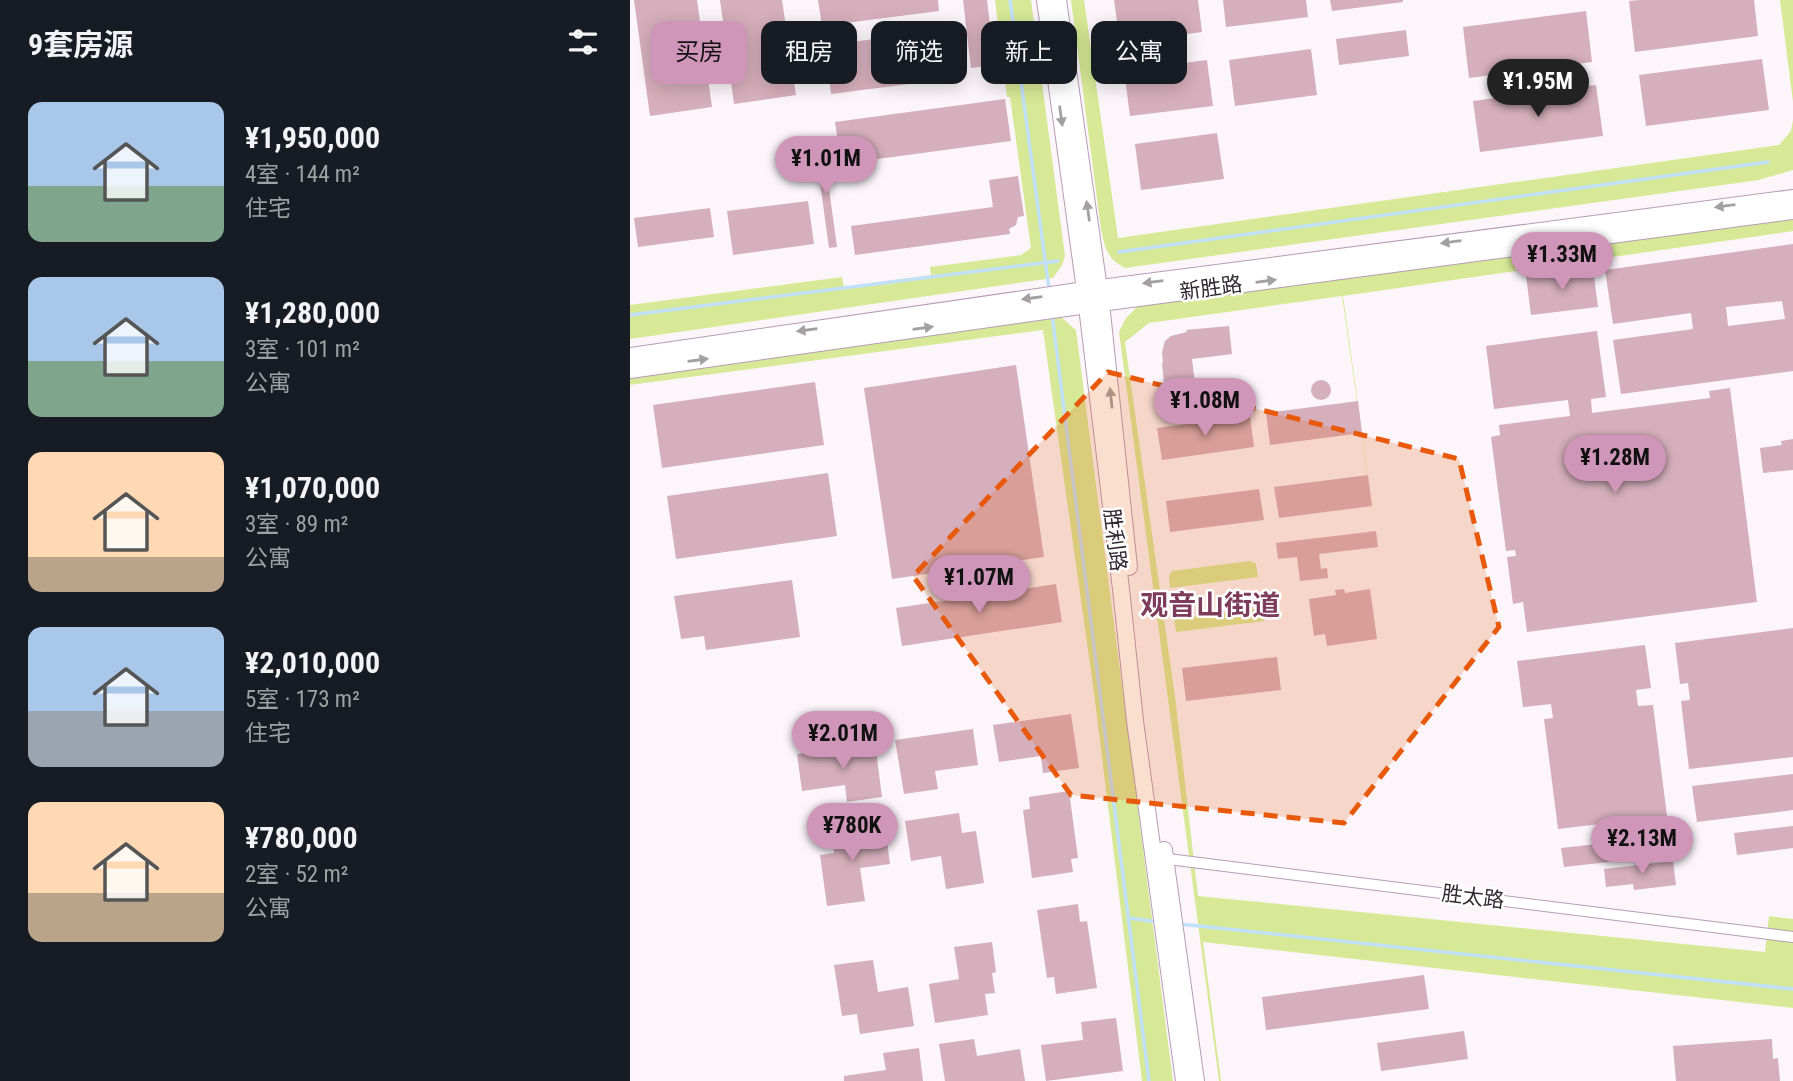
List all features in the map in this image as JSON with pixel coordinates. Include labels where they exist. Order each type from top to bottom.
[{"type":"street","name":"胜利路","points":[[1045,0],[1093,297]]},
{"type":"street","name":"胜利路","points":[[1058,0],[1093,297],[1135,721],[1196,1081]]},
{"type":"street","name":"新胜路","points":[[630,370],[1093,297],[1793,198]]},
{"type":"street","name":"新胜路","points":[[630,356],[1793,211]]},
{"type":"street","name":"胜太路","points":[[1159,858],[1793,936]]},
{"type":"street","name":"胜利路","points":[[1170,937],[1184,1081]]},
{"type":"highlighted area","points":[[1108,372],[1459,459],[1499,627],[1344,823],[1071,795],[913,576]]},
{"type":"green space","points":[[995,0],[1031,0],[1034,21],[998,21]]},
{"type":"green space","points":[[1071,0],[1084,0],[1091,49],[1091,84],[1096,84],[1118,238],[1779,145],[1791,131],[1793,120],[1793,170],[1759,180],[1125,268],[1114,261],[1108,252],[1101,229],[1077,46],[1077,21],[1074,21]]},
{"type":"green space","points":[[1780,0],[1793,0],[1793,102]]},
{"type":"green space","points":[[1005,84],[1042,84],[1065,256],[1053,278],[630,339],[630,305],[842,277],[844,287],[931,275],[930,267],[1021,255],[1031,248],[1010,97],[1007,97]]},
{"type":"green space","points":[[1793,216],[1793,231],[1343,296],[1378,548],[1342,296],[1149,323],[1125,342],[1176,704],[1198,896],[1765,952],[1769,916],[1793,919],[1793,1008],[1203,942],[1219,1081],[1119,332],[1126,318],[1139,305]]},
{"type":"green space","points":[[1061,317],[1076,330],[1173,1081],[1142,1081],[1094,693],[1043,330],[630,385],[630,378]]},
{"type":"green space","points":[[1250,561],[1256,564],[1258,577],[1170,588],[1169,576],[1172,571]]},
{"type":"green space","points":[[1262,608],[1264,621],[1176,632],[1174,619]]},
{"type":"building","points":[[634,0],[697,0],[700,21],[651,21],[651,84],[709,84],[712,107],[650,116]]},
{"type":"building","points":[[720,0],[782,0],[785,21],[761,21],[761,84],[794,84],[796,95],[734,104],[731,84],[747,84],[747,21],[723,21]]},
{"type":"building","points":[[818,0],[938,0],[939,11],[857,22],[821,21]]},
{"type":"building","points":[[963,0],[987,0],[990,21],[981,21],[981,67],[971,68]]},
{"type":"building","points":[[1114,0],[1198,0],[1202,32],[1187,34],[1187,21],[1117,21]]},
{"type":"building","points":[[1223,0],[1306,0],[1308,17],[1226,27]]},
{"type":"building","points":[[1330,0],[1403,0],[1403,2],[1332,11]]},
{"type":"building","points":[[1754,0],[1758,36],[1635,52],[1629,1]]},
{"type":"building","points":[[1586,11],[1592,62],[1469,78],[1463,27]]},
{"type":"building","points":[[1406,30],[1409,56],[1339,65],[1336,39]]},
{"type":"building","points":[[871,40],[871,84],[910,84],[831,94],[830,84],[857,84],[857,41]]},
{"type":"building","points":[[1311,49],[1317,95],[1235,106],[1229,60]]},
{"type":"building","points":[[1762,59],[1769,110],[1646,126],[1639,75]]},
{"type":"building","points":[[1207,60],[1213,106],[1130,116],[1126,84],[1187,84],[1187,63]]},
{"type":"building","points":[[1596,85],[1603,136],[1480,152],[1473,101]]},
{"type":"building","points":[[1005,99],[1011,141],[841,164],[835,122]]},
{"type":"building","points":[[1217,133],[1224,179],[1141,190],[1135,144]]},
{"type":"building","points":[[823,145],[837,247],[829,248],[815,146]]},
{"type":"building","points":[[1018,176],[1024,216],[1018,217],[1016,225],[1009,229],[1010,234],[855,255],[851,226],[993,207],[989,180]]},
{"type":"building","points":[[808,201],[814,244],[733,255],[727,211]]},
{"type":"building","points":[[710,208],[714,237],[638,247],[634,218]]},
{"type":"building","points":[[1793,244],[1793,371],[1621,394],[1613,340],[1693,329],[1691,313],[1613,324],[1605,270]],"holes":[[[1782,301],[1785,319],[1728,326],[1726,307]]]},
{"type":"building","points":[[1593,268],[1598,307],[1531,315],[1526,276]]},
{"type":"building","points":[[1229,326],[1232,354],[1192,359],[1197,400],[1166,404],[1162,363],[1165,341],[1171,336],[1187,332],[1186,330]]},
{"type":"building","points":[[1597,331],[1606,397],[1591,399],[1592,413],[1710,398],[1709,391],[1730,388],[1757,602],[1527,632],[1523,602],[1513,604],[1507,557],[1516,556],[1515,550],[1506,551],[1491,437],[1500,435],[1499,425],[1570,416],[1568,400],[1494,409],[1486,346]]},
{"type":"building","points":[[1016,365],[1044,557],[892,579],[864,388]]},
{"type":"building","points":[[1321,380],[1328,383],[1331,390],[1328,397],[1321,400],[1314,397],[1311,390],[1314,383]]},
{"type":"building","points":[[815,382],[824,445],[662,468],[653,405]]},
{"type":"building","points":[[1358,401],[1362,433],[1270,445],[1266,413]]},
{"type":"building","points":[[1250,416],[1254,447],[1162,460],[1157,428]]},
{"type":"building","points":[[1793,439],[1793,470],[1763,473],[1760,448],[1782,445],[1781,441]]},
{"type":"building","points":[[828,473],[837,536],[676,559],[667,496]]},
{"type":"building","points":[[1368,475],[1372,506],[1279,518],[1274,487]]},
{"type":"building","points":[[1259,489],[1264,520],[1170,532],[1166,501]]},
{"type":"building","points":[[1376,531],[1378,547],[1319,554],[1321,569],[1327,568],[1328,578],[1300,581],[1297,557],[1278,559],[1276,543]]},
{"type":"building","points":[[792,580],[800,637],[706,650],[704,636],[681,639],[674,596]]},
{"type":"building","points":[[1056,584],[1062,622],[902,646],[896,608]]},
{"type":"building","points":[[1344,589],[1345,593],[1370,589],[1377,639],[1327,646],[1325,634],[1314,636],[1309,599],[1336,595],[1335,590]]},
{"type":"building","points":[[1793,628],[1793,757],[1689,769],[1681,701],[1690,700],[1688,683],[1680,684],[1675,643]]},
{"type":"building","points":[[1645,645],[1651,688],[1636,690],[1638,706],[1653,705],[1667,816],[1558,829],[1544,719],[1553,718],[1551,704],[1523,707],[1517,661]]},
{"type":"building","points":[[1277,657],[1281,690],[1186,701],[1182,668]]},
{"type":"building","points":[[1071,714],[1079,768],[1043,773],[1041,756],[999,762],[993,725]]},
{"type":"building","points":[[973,729],[978,765],[935,771],[938,789],[904,794],[895,740]]},
{"type":"building","points":[[875,743],[882,797],[847,802],[845,785],[802,791],[797,754]]},
{"type":"building","points":[[1793,774],[1793,810],[1697,822],[1692,786]]},
{"type":"building","points":[[1069,791],[1078,858],[1071,859],[1073,872],[1032,878],[1023,810],[1030,809],[1029,797]]},
{"type":"building","points":[[959,813],[962,833],[976,831],[984,883],[946,889],[941,856],[911,861],[905,821]]},
{"type":"building","points":[[885,825],[890,864],[860,868],[865,901],[827,906],[820,855],[834,853],[831,832]]},
{"type":"building","points":[[1793,826],[1793,848],[1737,855],[1734,833]]},
{"type":"building","points":[[1671,836],[1673,855],[1564,867],[1561,848]]},
{"type":"building","points":[[1673,861],[1676,885],[1634,890],[1633,884],[1606,887],[1604,869]]},
{"type":"building","points":[[1078,904],[1080,922],[1087,921],[1097,988],[1056,994],[1054,977],[1047,978],[1037,910]]},
{"type":"building","points":[[992,942],[996,972],[992,973],[995,993],[985,994],[988,1015],[935,1023],[929,984],[959,979],[954,947]]},
{"type":"building","points":[[873,960],[878,992],[908,987],[914,1026],[860,1034],[857,1014],[842,1016],[834,965]]},
{"type":"building","points":[[1424,975],[1429,1009],[1266,1030],[1262,997]]},
{"type":"building","points":[[1116,1018],[1123,1071],[1046,1081],[1041,1045],[1083,1040],[1081,1022]]},
{"type":"building","points":[[1464,1031],[1468,1059],[1381,1071],[1377,1043]]},
{"type":"building","points":[[974,1039],[977,1056],[1020,1049],[1025,1081],[945,1081],[939,1044]]},
{"type":"building","points":[[1772,1039],[1773,1059],[1778,1058],[1780,1081],[1676,1081],[1673,1046]]},
{"type":"building","points":[[919,1048],[923,1081],[844,1081],[844,1076],[886,1070],[883,1053]]},
{"type":"waterway","points":[[1010,0],[1049,289]]},
{"type":"waterway","points":[[1119,252],[1768,162]]},
{"type":"waterway","points":[[630,315],[1058,261]]},
{"type":"waterway","points":[[1052,314],[1149,1081]]},
{"type":"waterway","points":[[1129,918],[1158,922]]},
{"type":"waterway","points":[[1180,924],[1793,989]]},
{"type":"district","name":"观音山街道","points":[[1210,605]]}]
